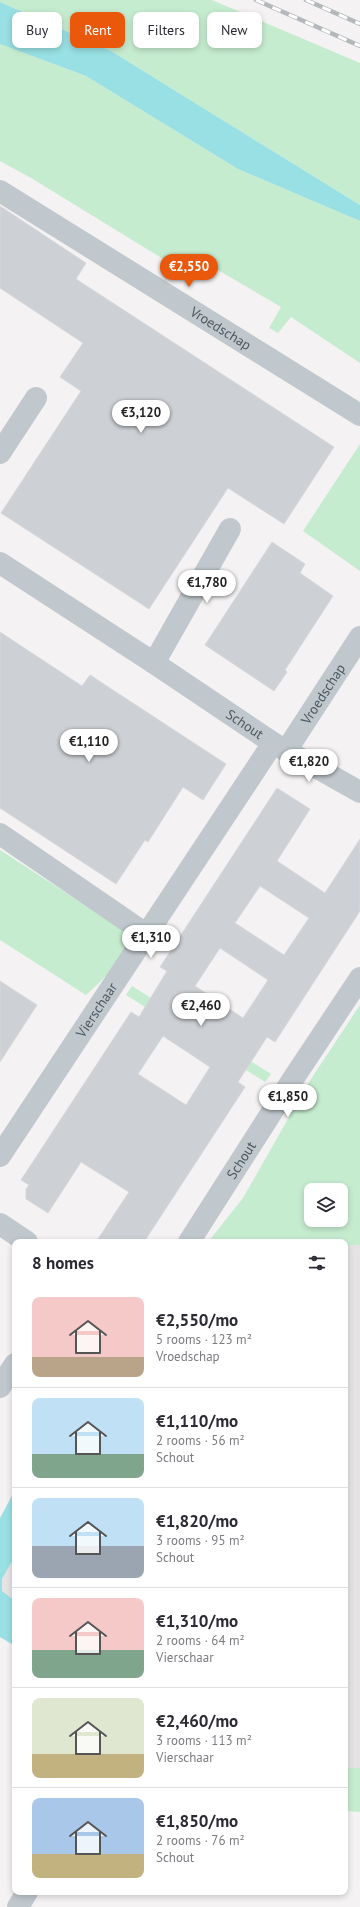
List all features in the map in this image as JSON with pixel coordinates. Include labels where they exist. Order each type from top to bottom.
[{"type":"street","name":"Vroedschap","points":[[0,191],[360,415]]},
{"type":"street","points":[[0,454],[36,398]]},
{"type":"street","points":[[154,663],[230,529]]},
{"type":"street","name":"Schout","points":[[0,562],[279,747],[360,792]]},
{"type":"street","name":"Vroedschap","points":[[279,747],[360,637]]},
{"type":"street","name":"Vierschaar","points":[[0,1156],[146,934],[279,747]]},
{"type":"street","points":[[0,834],[146,934]]},
{"type":"street","name":"Schout","points":[[192,1239],[291,1082],[360,978]]},
{"type":"street","points":[[0,1224],[22,1239]]},
{"type":"street","points":[[0,1387],[12,1369]]},
{"type":"street","points":[[18,1907],[25,1895]]},
{"type":"shaded area","points":[[360,1245],[360,1768],[348,1768],[348,1246]]},
{"type":"shaded area","points":[[12,1561],[12,1599],[2,1592],[2,1579]]},
{"type":"green space","points":[[0,0],[212,0],[240,12],[207,12],[207,48],[262,48],[262,21],[360,63],[360,205],[104,48],[125,48],[125,12],[70,12],[70,33],[62,29],[62,12],[23,12],[0,2]]},
{"type":"green space","points":[[0,44],[86,76],[238,169],[360,221],[360,363],[291,317],[278,333],[269,328],[281,307],[206,263],[191,276],[31,178],[0,161]]},
{"type":"green space","points":[[360,444],[360,571],[303,531]]},
{"type":"green space","points":[[0,850],[128,933],[123,951],[118,960],[107,975],[86,995],[0,940]]},
{"type":"green space","points":[[132,986],[271,1074],[265,1082],[126,995]]},
{"type":"green space","points":[[360,1005],[360,1245],[348,1246],[348,1239],[210,1239],[243,1198],[309,1082]]},
{"type":"green space","points":[[348,1768],[360,1768],[360,1812],[348,1811]]},
{"type":"water","points":[[0,2],[23,12],[12,12],[12,48],[62,48],[62,29],[70,33],[70,48],[104,48],[111,51],[360,205],[360,221],[238,169],[86,76],[0,44]]},
{"type":"water","points":[[12,1496],[12,1561],[2,1579],[2,1591],[12,1599],[12,1644],[0,1637],[0,1518]]},
{"type":"building","points":[[0,206],[86,263],[76,279],[334,447],[284,524],[228,488],[149,609],[1,513],[81,391],[60,377],[83,343],[0,288]]},
{"type":"building","points":[[272,542],[305,564],[300,573],[333,596],[285,670],[287,672],[274,691],[205,645]]},
{"type":"building","points":[[0,632],[82,686],[90,675],[226,764],[203,800],[183,787],[148,842],[145,840],[116,884],[0,808]]},
{"type":"building","points":[[277,788],[310,809],[277,861],[325,893],[360,839],[360,911],[275,1042],[267,1037],[238,1082],[245,1087],[146,1239],[98,1239],[129,1192],[81,1162],[48,1213],[26,1199],[26,1189],[29,1185],[21,1180],[131,1012],[139,1017],[167,971],[160,967]],"holes":[[[260,886],[309,918],[284,955],[235,923]],[[220,948],[268,980],[243,1018],[195,986]],[[163,1036],[210,1067],[186,1105],[138,1074]]]},
{"type":"building","points":[[0,981],[37,1005],[0,1062]]},
{"type":"railway","points":[[256,0],[360,46]]},
{"type":"railway","points":[[306,0],[360,24]]}]
